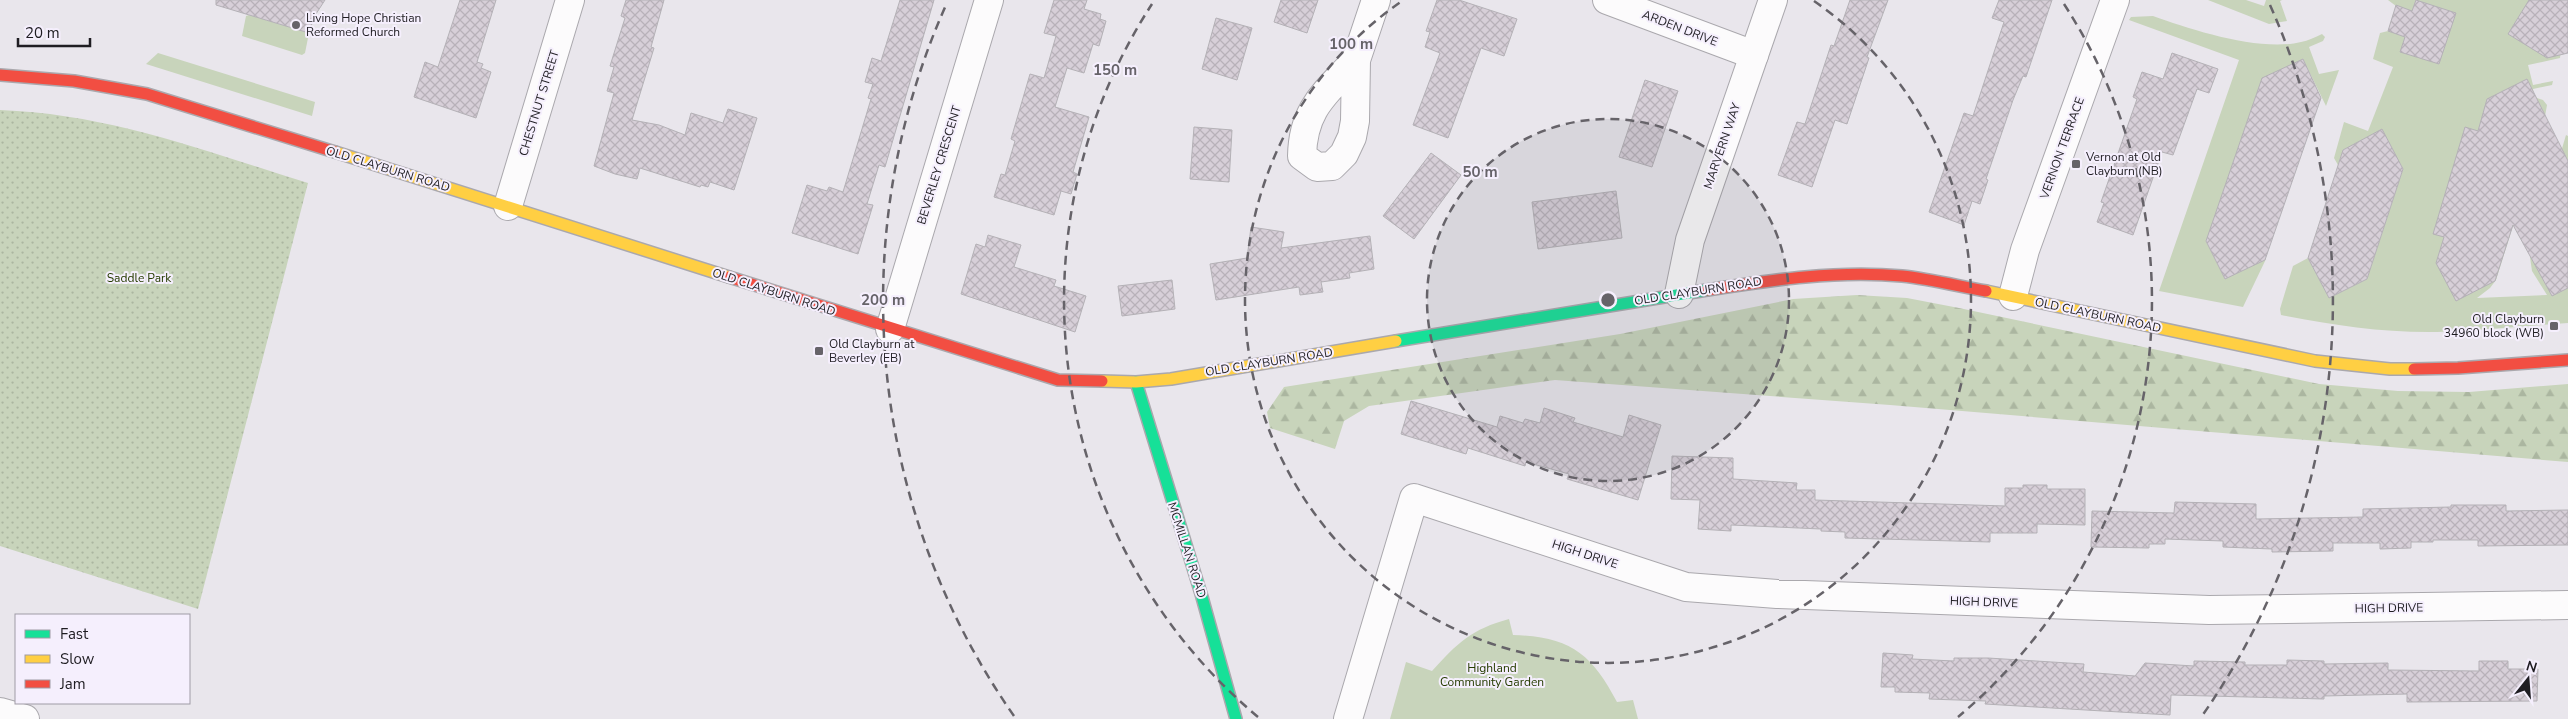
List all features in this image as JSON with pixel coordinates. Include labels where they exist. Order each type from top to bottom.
[{"type":"main road","name":"OLD CLAYBURN ROAD","points":[[0,75],[27,75],[92,83],[147,94],[508,206],[890,329],[1058,380],[1136,382],[1171,379],[1679,294],[1799,276],[1850,274],[1903,276],[2013,296],[2315,361],[2390,369],[2458,368],[2568,360]]},
{"type":"main road","name":"MCMILLAN ROAD","points":[[1136,382],[1202,597],[1236,719]]},
{"type":"street","name":"CHESTNUT STREET","points":[[508,206],[570,0]]},
{"type":"street","name":"BEVERLEY CRESCENT","points":[[890,329],[989,0]]},
{"type":"street","points":[[1356,60],[1376,0]]},
{"type":"street","name":"ARDEN DRIVE","points":[[1607,0],[1754,55]]},
{"type":"street","name":"MARVERN WAY","points":[[1679,294],[1690,240],[1774,0]]},
{"type":"street","name":"VERNON TERRACE","points":[[2013,296],[2024,250],[2115,0]]},
{"type":"street","name":"HIGH DRIVE","points":[[1348,719],[1414,498],[1686,586],[1777,594],[2210,610],[2568,605]]},
{"type":"green space","points":[[2208,0],[2246,0],[2264,6],[2266,0],[2282,0],[2280,1],[2287,21],[2269,24]]},
{"type":"green space","points":[[2388,0],[2568,0],[2560,58],[2528,65],[2533,85],[2553,81],[2552,85],[2533,89],[2534,97],[2543,100],[2547,105],[2542,133],[2496,280],[2490,288],[2477,298],[2547,295],[2532,271],[2530,257],[2566,135],[2568,136],[2568,323],[2417,332],[2359,328],[2281,315],[2280,309],[2293,266],[2308,258],[2329,298],[2367,279],[2403,169],[2382,130],[2343,150],[2338,165],[2334,158],[2344,122],[2368,131],[2393,67],[2373,59],[2380,33],[2388,31],[2396,6]]},
{"type":"green space","points":[[249,15],[309,33],[305,53],[302,55],[242,36],[246,16]]},
{"type":"green space","points":[[2153,16],[2206,33],[2246,42],[2284,44],[2309,40],[2322,34],[2325,37],[2323,41],[2309,47],[2319,74],[2339,70],[2326,106],[2303,59],[2206,241],[2225,279],[2266,259],[2243,307],[2159,291],[2239,60],[2129,20],[2131,17]]},
{"type":"green space","points":[[158,53],[315,102],[312,116],[146,64]]},
{"type":"green space","name":"Saddle Park","points":[[0,110],[40,113],[118,126],[194,147],[308,183],[198,609],[0,546]]},
{"type":"green space","points":[[1857,295],[1907,298],[1959,308],[2319,384],[2398,391],[2469,392],[2568,384],[2568,462],[1890,405],[1555,380],[1369,406],[1344,421],[1335,449],[1270,428],[1267,412],[1284,387],[1620,334],[1793,299]]},
{"type":"green space","name":"Highland Community Garden","points":[[1509,619],[1513,635],[1550,639],[1577,651],[1598,671],[1617,702],[1633,700],[1638,719],[1390,719],[1406,662],[1432,671],[1449,652],[1466,638],[1485,627]]},
{"type":"building","name":"Living Hope Christian Reformed Church","points":[[216,0],[325,0],[314,17],[309,33],[216,5]]},
{"type":"building","points":[[460,0],[496,0],[477,62],[483,64],[481,68],[491,72],[476,118],[414,97],[425,62],[438,67]]},
{"type":"building","points":[[626,0],[664,0],[651,47],[654,48],[632,120],[659,125],[685,135],[691,113],[723,123],[728,109],[757,118],[734,190],[710,182],[708,187],[701,185],[700,187],[640,168],[637,179],[615,174],[594,166],[614,93],[607,91],[614,67],[610,66],[625,18],[621,16]]},
{"type":"building","points":[[900,0],[934,0],[885,167],[879,165],[867,204],[873,205],[858,254],[792,233],[807,185],[827,191],[829,187],[843,192],[871,99],[868,98],[873,84],[865,82],[872,58],[881,61]]},
{"type":"building","points":[[1054,0],[1087,0],[1084,9],[1101,14],[1100,19],[1106,21],[1099,46],[1093,44],[1084,73],[1067,68],[1055,107],[1089,117],[1073,172],[1077,174],[1071,194],[1061,191],[1054,215],[994,197],[1001,174],[1005,175],[1015,141],[1011,139],[1030,74],[1044,78],[1056,36],[1044,33]]},
{"type":"building","points":[[1281,0],[1318,0],[1307,33],[1274,22]]},
{"type":"building","points":[[1437,0],[1459,0],[1517,19],[1504,56],[1481,48],[1448,138],[1413,125],[1440,53],[1425,47],[1430,32],[1426,31]]},
{"type":"building","points":[[1850,0],[1888,0],[1867,57],[1869,58],[1847,124],[1835,120],[1812,187],[1778,175],[1797,122],[1805,124],[1831,45],[1834,46]]},
{"type":"building","points":[[1999,0],[2052,0],[2026,77],[2023,76],[2013,100],[1986,179],[1988,180],[1980,204],[1972,201],[1964,225],[1929,212],[1964,113],[1973,116],[2004,22],[1992,18]]},
{"type":"building","points":[[2416,0],[2456,13],[2439,64],[2400,52],[2405,37],[2388,31],[2396,5],[2412,11]]},
{"type":"building","points":[[2529,0],[2568,0],[2568,53],[2547,58],[2508,34]]},
{"type":"building","points":[[1216,18],[1252,28],[1237,80],[1202,69]]},
{"type":"building","points":[[2172,53],[2218,69],[2209,93],[2197,89],[2173,155],[2162,152],[2133,235],[2097,222],[2104,203],[2101,202],[2137,99],[2133,97],[2142,72],[2163,79]]},
{"type":"building","points":[[2303,59],[2321,98],[2265,260],[2225,279],[2206,241],[2262,78]]},
{"type":"building","points":[[2527,79],[2568,161],[2568,288],[2552,296],[2513,225],[2495,281],[2456,301],[2436,263],[2444,237],[2433,234],[2465,127],[2478,131],[2487,99]]},
{"type":"building","points":[[1645,80],[1678,91],[1652,167],[1619,157]]},
{"type":"building","points":[[1194,127],[1232,130],[1229,182],[1190,179]]},
{"type":"building","points":[[2382,129],[2403,169],[2367,279],[2329,298],[2308,258],[2343,150]]},
{"type":"building","points":[[1431,153],[1461,175],[1414,239],[1383,216]]},
{"type":"building","points":[[1616,191],[1622,238],[1538,249],[1532,202]]},
{"type":"building","points":[[1251,227],[1284,232],[1281,248],[1370,236],[1374,269],[1349,273],[1350,278],[1321,282],[1323,292],[1300,295],[1299,287],[1216,300],[1210,264],[1247,258]]},
{"type":"building","points":[[988,235],[1021,245],[1014,267],[1056,280],[1054,286],[1086,296],[1075,332],[961,294],[976,244],[985,247]]},
{"type":"building","points":[[1172,280],[1175,309],[1122,316],[1118,286]]},
{"type":"building","points":[[1411,401],[1497,427],[1500,416],[1523,423],[1525,419],[1540,423],[1544,408],[1575,418],[1573,422],[1623,437],[1629,415],[1661,425],[1638,500],[1567,479],[1569,474],[1526,462],[1525,466],[1468,448],[1466,454],[1401,434]]},
{"type":"building","points":[[1672,456],[1733,458],[1733,479],[1797,483],[1796,490],[1815,490],[1815,500],[2005,506],[2005,488],[2023,488],[2023,485],[2047,485],[2047,489],[2085,489],[2085,525],[2037,524],[2037,533],[1990,533],[1990,542],[1845,538],[1845,532],[1821,531],[1821,529],[1731,525],[1731,531],[1698,529],[1700,500],[1671,499]]},
{"type":"building","points":[[2175,502],[2256,504],[2256,519],[2363,517],[2363,509],[2451,507],[2451,505],[2506,505],[2506,511],[2568,510],[2568,545],[2478,546],[2478,540],[2433,540],[2433,542],[2411,542],[2411,548],[2380,549],[2380,543],[2333,543],[2333,551],[2272,552],[2272,549],[2223,547],[2223,541],[2165,539],[2165,544],[2149,544],[2149,548],[2091,547],[2092,511],[2174,513]]},
{"type":"building","points":[[1883,653],[1913,655],[1912,659],[1954,661],[1954,658],[1988,658],[2084,664],[2083,672],[2135,676],[2145,663],[2194,666],[2194,661],[2245,662],[2245,665],[2287,665],[2287,660],[2324,661],[2324,664],[2388,663],[2388,670],[2479,671],[2479,661],[2508,661],[2508,669],[2538,669],[2537,701],[2407,702],[2407,694],[2324,696],[2324,699],[2171,695],[2170,715],[1985,704],[1986,701],[1929,699],[1930,693],[1895,692],[1895,687],[1881,687]]},
{"type":"traffic: fast","points":[[1396,341],[1707,290]]},
{"type":"traffic: fast","points":[[1136,382],[1202,597],[1236,719]]},
{"type":"traffic: slow","points":[[335,152],[729,277]]},
{"type":"traffic: slow","points":[[1986,291],[2315,361],[2390,369],[2414,369]]},
{"type":"traffic: slow","points":[[1102,381],[1136,382],[1171,379],[1396,341]]},
{"type":"traffic: jam","points":[[0,75],[74,81],[147,94],[335,152]]},
{"type":"traffic: jam","points":[[1707,290],[1804,277],[1877,274],[1913,277],[1986,291]]},
{"type":"traffic: jam","points":[[729,277],[1058,380],[1102,381]]},
{"type":"traffic: jam","points":[[2414,369],[2458,368],[2568,360]]},
{"type":"place","name":"Living Hope Christian Reformed Church","points":[[296,25]]},
{"type":"place","name":"Vernon at Old Clayburn (NB)","points":[[2076,164]]},
{"type":"place","name":"Old Clayburn 34960 block (WB)","points":[[2554,326]]},
{"type":"place","name":"Old Clayburn at Beverley (EB)","points":[[819,351]]}]
